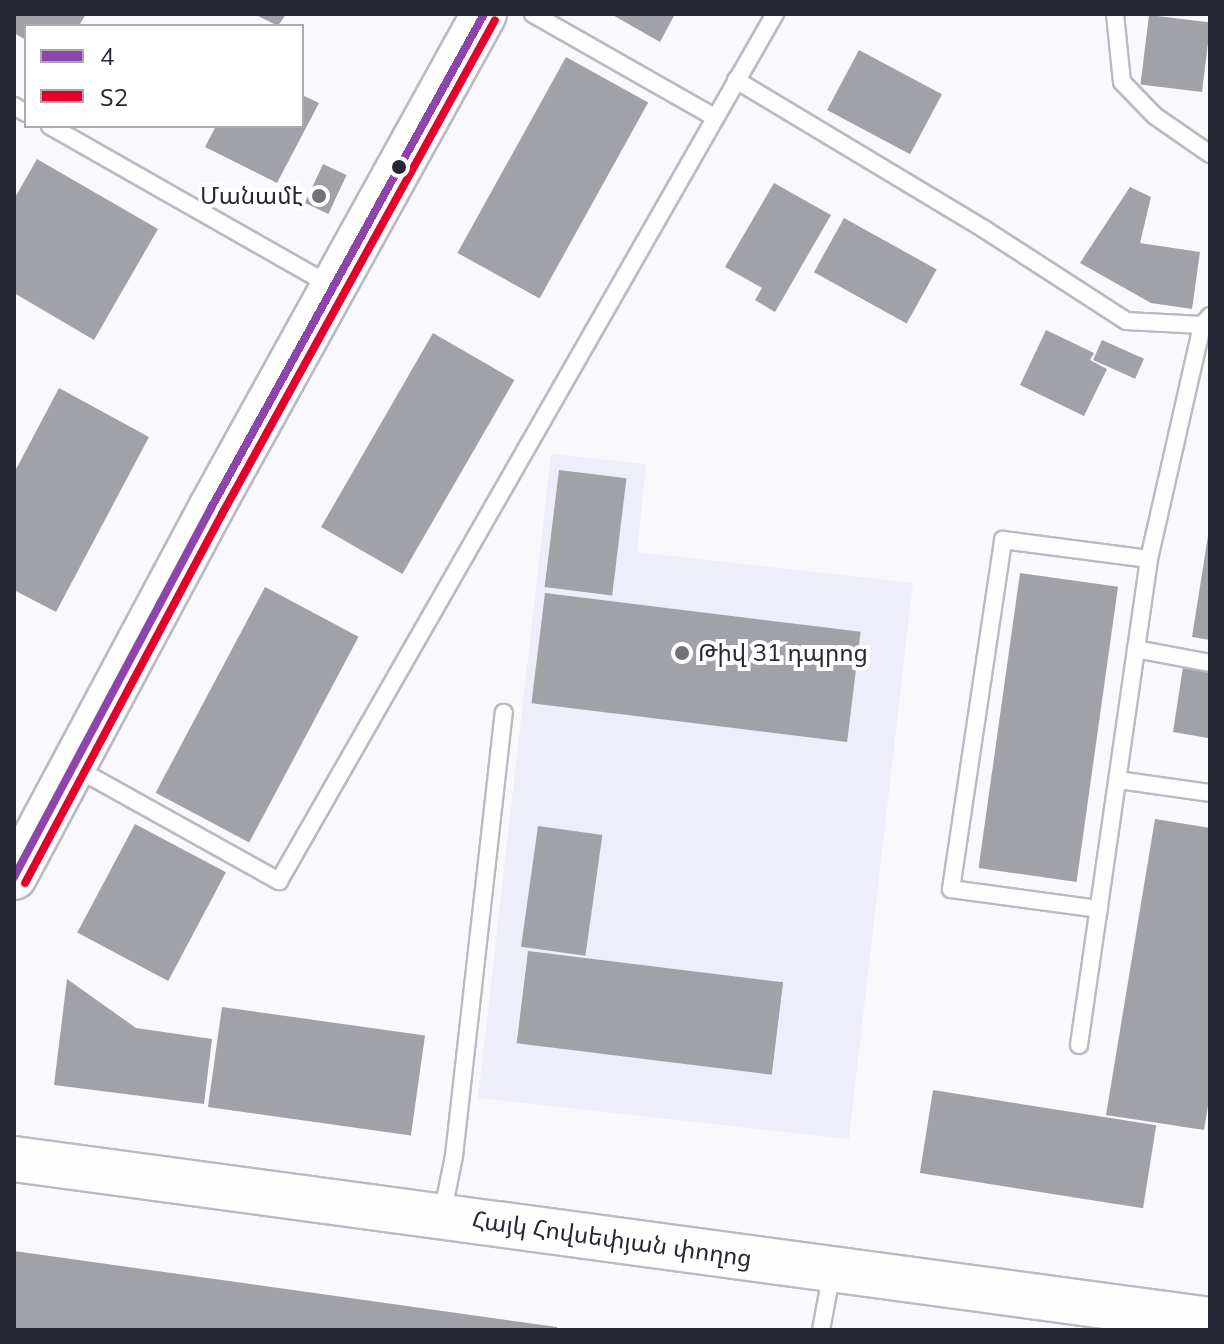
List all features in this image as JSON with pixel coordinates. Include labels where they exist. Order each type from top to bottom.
[{"type":"street","points":[[328,283],[467,14]]},
{"type":"street","points":[[14,877],[65,762],[328,283],[484,14]]},
{"type":"street","points":[[14,837],[65,762]]},
{"type":"street","name":"Հայկ Հովսեփյան փողոց","points":[[14,1159],[1210,1320]]},
{"type":"lane","points":[[533,14],[714,117]]},
{"type":"lane","points":[[65,762],[279,881],[775,14]]},
{"type":"lane","points":[[1115,14],[1122,82],[1155,116],[1210,154]]},
{"type":"lane","points":[[736,80],[984,229],[1126,321],[1206,321],[1149,559],[1079,1045]]},
{"type":"lane","points":[[54,128],[328,283]]},
{"type":"lane","points":[[1099,909],[951,889],[1003,540],[1149,559]]},
{"type":"lane","points":[[1136,649],[1210,663]]},
{"type":"lane","points":[[442,1217],[454,1156],[504,713]]},
{"type":"lane","points":[[1118,780],[1210,793]]},
{"type":"lane","points":[[821,1330],[832,1271]]},
{"type":"shaded area","points":[[551,454],[646,464],[637,552],[913,583],[849,1139],[478,1098]]},
{"type":"building","points":[[14,14],[86,14],[80,24],[24,24],[24,39],[14,33]]},
{"type":"building","points":[[254,14],[286,14],[279,24]]},
{"type":"building","points":[[611,14],[675,14],[660,42]]},
{"type":"building","points":[[1149,15],[1210,22],[1202,92],[1140,84]]},
{"type":"building","points":[[859,50],[942,94],[910,154],[827,110]]},
{"type":"building","points":[[566,57],[648,103],[540,298],[457,253]]},
{"type":"building","points":[[304,96],[319,103],[277,183],[205,147],[215,128],[304,128]]},
{"type":"building","points":[[37,159],[158,229],[94,340],[14,293],[14,199]]},
{"type":"building","points":[[323,164],[347,175],[328,214],[305,203]]},
{"type":"building","points":[[774,183],[831,215],[775,312],[755,300],[762,288],[725,267]]},
{"type":"building","points":[[1130,187],[1151,197],[1140,243],[1200,252],[1192,309],[1151,303],[1080,263]]},
{"type":"building","points":[[844,218],[937,269],[907,324],[814,272]]},
{"type":"building","points":[[1046,330],[1094,353],[1090,360],[1107,369],[1084,416],[1020,385]]},
{"type":"building","points":[[433,333],[514,380],[402,574],[321,527]]},
{"type":"building","points":[[1102,340],[1144,359],[1135,379],[1093,360]]},
{"type":"building","points":[[59,388],[149,437],[56,612],[14,590],[14,473]]},
{"type":"building","points":[[559,470],[626,478],[612,595],[545,587]]},
{"type":"building","points":[[1210,536],[1210,640],[1192,637]]},
{"type":"building","points":[[1020,573],[1118,587],[1077,882],[979,868]]},
{"type":"building","points":[[265,587],[359,637],[249,842],[156,793]]},
{"type":"building","points":[[545,593],[861,632],[847,742],[531,703]]},
{"type":"building","points":[[1183,667],[1210,671],[1208,738],[1173,732]]},
{"type":"building","points":[[1155,819],[1210,828],[1210,1094],[1204,1130],[1106,1115]]},
{"type":"building","points":[[135,824],[226,872],[168,981],[77,933]]},
{"type":"building","points":[[538,826],[602,835],[585,956],[521,947]]},
{"type":"building","points":[[528,951],[783,982],[772,1075],[517,1043]]},
{"type":"building","points":[[67,979],[136,1028],[212,1039],[204,1104],[54,1085]]},
{"type":"building","points":[[222,1007],[425,1036],[411,1136],[208,1107]]},
{"type":"building","points":[[933,1090],[1156,1125],[1143,1208],[920,1173]]},
{"type":"building","points":[[14,1251],[557,1327],[557,1330],[14,1330]]},
{"type":"transit line","name":"4","points":[[14,877],[211,508],[484,14]]},
{"type":"transit line","name":"Տ2","points":[[25,883],[222,514],[495,20]]},
{"type":"place","name":"Մանամէ","points":[[319,196]]},
{"type":"place","name":"Թիվ 31 դպրոց","points":[[682,653]]}]
